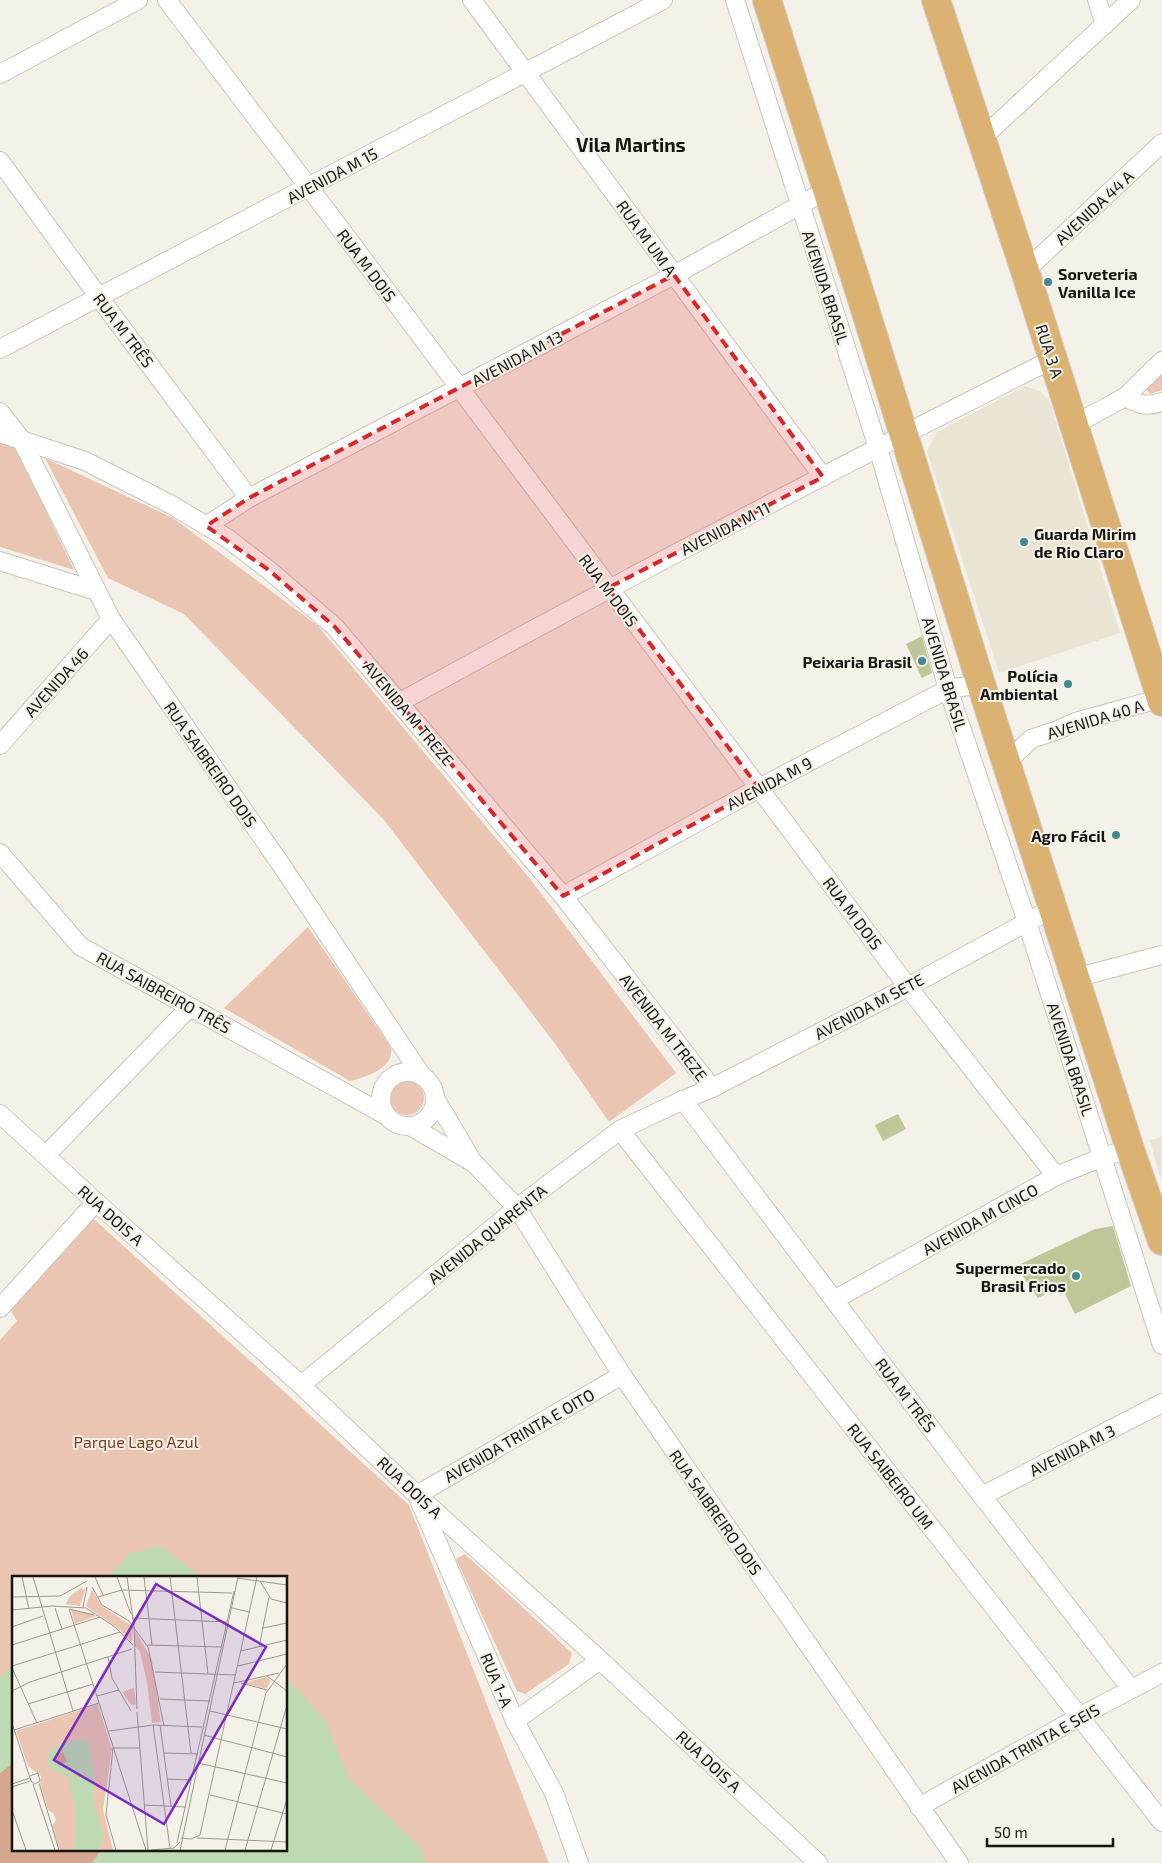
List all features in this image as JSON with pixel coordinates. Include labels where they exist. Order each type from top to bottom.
[{"type":"main road","name":"AVENIDA BRASIL","points":[[767,0],[1075,978],[1130,1149],[1160,1229]]},
{"type":"main road","name":"RUA 3 A","points":[[936,0],[1162,700]]},
{"type":"street","points":[[0,74],[138,0]]},
{"type":"street","name":"RUA M DOIS","points":[[167,0],[908,987],[1056,1176]]},
{"type":"street","name":"RUA M UM A","points":[[472,0],[823,477]]},
{"type":"street","name":"AVENIDA M 15","points":[[0,349],[663,0]]},
{"type":"street","name":"AVENIDA BRASIL","points":[[735,0],[878,448],[948,690],[1027,922],[1162,1346]]},
{"type":"street","points":[[1097,0],[1105,25]]},
{"type":"street","points":[[981,140],[1131,0]]},
{"type":"street","name":"AVENIDA 44 A","points":[[1025,271],[1162,143]]},
{"type":"street","name":"RUA M TRÊS","points":[[0,161],[98,297],[249,498]]},
{"type":"street","name":"AVENIDA M 13","points":[[206,526],[249,498],[460,389],[674,275],[828,190]]},
{"type":"street","name":"AVENIDA M 11","points":[[400,702],[608,588],[1053,359]]},
{"type":"street","points":[[1074,425],[1125,397],[1162,360]]},
{"type":"street","points":[[1125,397],[1143,406],[1162,402]]},
{"type":"street","name":"RUA SAIBREIRO DOIS","points":[[0,412],[21,439],[111,619],[284,869],[422,1076]]},
{"type":"street","name":"AVENIDA M TREZE","points":[[0,433],[85,461],[170,504],[227,538],[270,571],[335,627],[563,896],[712,1088]]},
{"type":"street","points":[[0,561],[96,591]]},
{"type":"street","name":"AVENIDA 46","points":[[0,745],[111,619]]},
{"type":"street","name":"AVENIDA M 9","points":[[563,896],[759,788],[948,690],[981,684]]},
{"type":"street","name":"AVENIDA 40 A","points":[[1007,762],[1031,739],[1076,722],[1162,700]]},
{"type":"street","name":"RUA SAIBREIRO TRÊS","points":[[0,853],[80,946],[387,1116]]},
{"type":"street","name":"AVENIDA M SETE","points":[[683,1100],[712,1088],[908,987],[1053,908]]},
{"type":"street","points":[[1075,978],[1162,955]]},
{"type":"street","points":[[46,1155],[190,1007]]},
{"type":"street","points":[[404,1072],[422,1076],[433,1089],[435,1098],[431,1114],[425,1120],[410,1126],[393,1122],[387,1116],[381,1104],[383,1089],[388,1081],[404,1072]]},
{"type":"street","name":"RUA SAIBREIRO TRÊS","points":[[354,1098],[381,1098]]},
{"type":"street","name":"RUA SAIBREIRO DOIS","points":[[435,1098],[473,1162],[518,1208],[622,1375],[959,1863]]},
{"type":"street","name":"RUA M TRÊS","points":[[683,1100],[982,1496],[1131,1689]]},
{"type":"street","name":"AVENIDA QUARENTA","points":[[301,1384],[518,1208],[620,1130],[683,1100]]},
{"type":"street","name":"RUA DOIS A","points":[[0,1114],[301,1384],[417,1495],[600,1660],[818,1863]]},
{"type":"street","name":"RUA SAIBREIRO DOIS","points":[[410,1126],[473,1162]]},
{"type":"street","name":"RUA SAIBEIRO UM","points":[[620,1130],[1162,1822]]},
{"type":"street","name":"AVENIDA M CINCO","points":[[834,1300],[1056,1176],[1103,1157],[1130,1149]]},
{"type":"street","points":[[0,1308],[96,1202]]},
{"type":"street","name":"AVENIDA TRINTA E OITO","points":[[417,1495],[622,1375]]},
{"type":"street","name":"AVENIDA M 3","points":[[982,1496],[1162,1403]]},
{"type":"street","name":"RUA 1-A","points":[[417,1495],[515,1721],[554,1793],[579,1863]]},
{"type":"street","points":[[515,1721],[600,1660]]},
{"type":"street","name":"AVENIDA TRINTA E SEIS","points":[[919,1807],[1079,1717],[1162,1673]]},
{"type":"highlighted area","points":[[674,275],[823,477],[608,588],[759,788],[563,896],[335,627],[270,571],[206,526],[249,498]]},
{"type":"shaded area","name":"Guarda Mirim de Rio Claro","points":[[1025,386],[1040,391],[1050,402],[1120,633],[999,673],[927,451],[937,432]]},
{"type":"shaded area","points":[[1162,1137],[1162,1177],[1160,1178],[1150,1140]]},
{"type":"shaded area","points":[[161,1546],[200,1576],[109,1576],[129,1554]]},
{"type":"shaded area","points":[[12,1665],[12,1764],[0,1773],[0,1678]]},
{"type":"shaded area","points":[[288,1680],[325,1720],[349,1779],[420,1847],[426,1863],[92,1863],[101,1850],[288,1850]]},
{"type":"shaded area","points":[[12,1764],[12,1850],[101,1850],[92,1863],[0,1863],[0,1773]]},
{"type":"green space","points":[[1162,368],[1162,390],[1150,394],[1144,386]]},
{"type":"green space","points":[[0,442],[14,444],[74,570],[0,547]]},
{"type":"green space","points":[[45,458],[173,518],[318,626],[531,880],[676,1073],[609,1122],[556,1045],[384,820],[184,614],[108,578]]},
{"type":"green space","points":[[308,927],[390,1046],[389,1060],[386,1065],[375,1072],[350,1081],[224,1008]]},
{"type":"green space","points":[[407,1081],[414,1082],[419,1086],[423,1091],[423,1105],[419,1110],[414,1114],[407,1115],[400,1114],[395,1110],[391,1105],[390,1098],[391,1091],[395,1086],[400,1082]]},
{"type":"green space","name":"Parque Lago Azul","points":[[89,1218],[95,1220],[409,1505],[549,1863],[0,1863],[0,1340],[17,1321],[9,1307]]},
{"type":"green space","points":[[465,1554],[572,1653],[569,1664],[525,1694],[517,1691],[456,1559]]},
{"type":"building","name":"Peixaria Brasil","points":[[922,636],[932,673],[922,678],[906,644]]},
{"type":"building","points":[[898,1114],[906,1129],[883,1141],[875,1125]]},
{"type":"building","name":"Supermercado Brasil Frios","points":[[1113,1226],[1131,1286],[1075,1314],[1061,1286],[1038,1298],[1016,1266],[1095,1229]]},
{"type":"place","name":"Sorveteria Vanilla Ice","points":[[1048,282]]},
{"type":"place","name":"Guarda Mirim de Rio Claro","points":[[1024,542]]},
{"type":"place","name":"Peixaria Brasil","points":[[922,661]]},
{"type":"place","name":"Polícia Ambiental","points":[[1068,684]]},
{"type":"place","name":"Agro Fácil","points":[[1116,835]]},
{"type":"place","name":"Supermercado Brasil Frios","points":[[1076,1276]]},
{"type":"district","name":"Vila Martins","points":[[631,144]]}]
